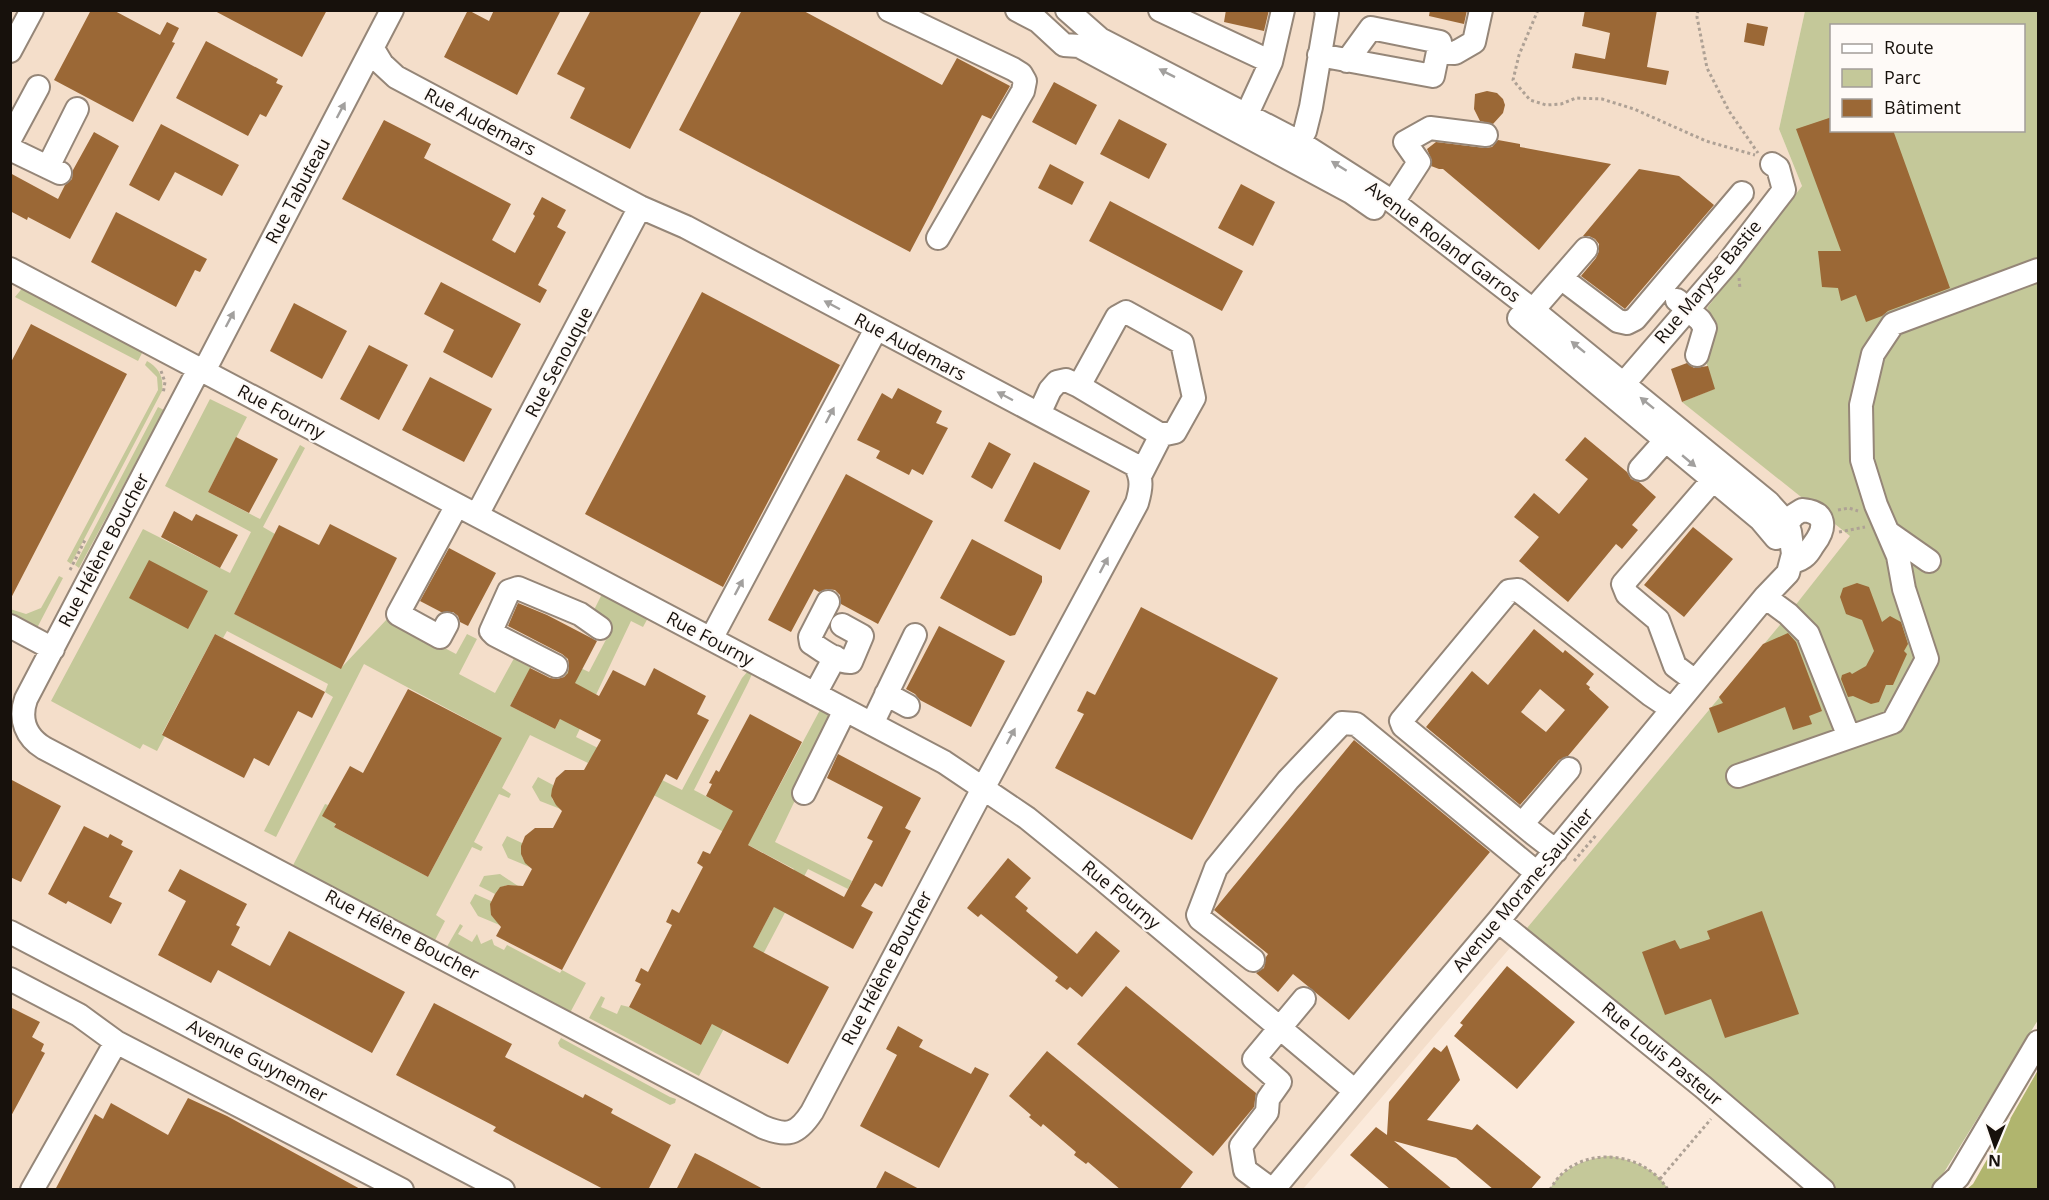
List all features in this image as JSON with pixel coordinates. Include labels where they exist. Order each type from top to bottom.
[{"type":"street","points":[[10,51],[32,10]]},
{"type":"street","name":"Rue Tabuteau","points":[[202,370],[392,10]]},
{"type":"street","name":"Avenue Roland Garros","points":[[1017,10],[1038,21],[1064,45],[1078,46],[1243,123]]},
{"type":"street","name":"Avenue Roland Garros","points":[[1046,10],[1074,38],[1078,46]]},
{"type":"street","name":"Avenue Roland Garros","points":[[1067,10],[1100,39],[1243,123],[1294,150],[1360,179],[1393,202],[1533,310],[1618,390],[1665,441],[1760,519],[1781,531]]},
{"type":"street","points":[[1160,10],[1271,62]]},
{"type":"street","points":[[1243,123],[1271,62],[1283,10]]},
{"type":"street","points":[[1438,52],[1455,53],[1474,42],[1481,10]]},
{"type":"street","points":[[1294,150],[1305,130],[1311,107],[1327,11]]},
{"type":"street","points":[[904,14],[1013,69],[1021,74],[1025,81],[1023,92],[938,238]]},
{"type":"street","points":[[1319,55],[1347,61],[1433,76],[1440,42],[1371,28],[1347,61]]},
{"type":"street","name":"Rue Audemars","points":[[373,49],[382,64],[396,77],[640,207],[686,227],[1136,465],[1141,474]]},
{"type":"street","points":[[10,139],[38,87]]},
{"type":"street","points":[[10,149],[55,170],[76,109]]},
{"type":"street","points":[[1393,202],[1419,162],[1405,142],[1430,128],[1486,135]]},
{"type":"street","name":"Avenue Roland Garros","points":[[1294,150],[1423,242],[1768,502],[1781,531]]},
{"type":"street","name":"Rue Maryse Bastie","points":[[1618,390],[1727,264],[1784,190],[1778,168],[1772,164]]},
{"type":"street","points":[[1561,278],[1618,321],[1627,323],[1635,320],[1742,193]]},
{"type":"street","name":"Rue Senouque","points":[[477,515],[640,207]]},
{"type":"street","points":[[1533,310],[1586,249]]},
{"type":"street","name":"Rue Fourny","points":[[10,269],[944,762],[1027,818],[1092,870],[1355,1091]]},
{"type":"street","points":[[1738,776],[1893,722],[1927,659],[1904,589],[1898,556],[1876,505],[1862,460],[1861,405],[1873,354],[1893,324],[2038,270]]},
{"type":"street","points":[[1663,287],[1700,320],[1705,328],[1697,355]]},
{"type":"street","points":[[1039,414],[1050,390],[1057,382],[1066,380],[1161,435],[1175,432],[1194,398],[1182,342],[1125,312],[1118,317],[1079,386]]},
{"type":"street","points":[[711,639],[876,329]]},
{"type":"street","name":"Rue Hélène Boucher","points":[[202,370],[26,699],[23,710],[26,730],[41,746],[763,1127],[781,1133],[796,1130],[812,1112],[983,788]]},
{"type":"street","points":[[983,788],[1137,503],[1142,487],[1141,474],[1161,435]]},
{"type":"street","points":[[1640,469],[1665,441]]},
{"type":"street","points":[[1695,681],[1675,666],[1658,620],[1627,594],[1623,584],[1712,481]]},
{"type":"street","points":[[447,624],[440,637],[398,614],[456,505]]},
{"type":"street","points":[[1822,524],[1814,513],[1802,510],[1794,515],[1781,531],[1778,561],[1769,593],[1808,634],[1849,737]]},
{"type":"street","name":"Avenue Morane-Saulnier","points":[[1272,1190],[1498,921],[1695,681],[1788,573],[1792,562],[1805,557],[1822,524]]},
{"type":"street","points":[[1781,531],[1790,532],[1792,562]]},
{"type":"street","points":[[1889,533],[1929,561]]},
{"type":"street","points":[[580,614],[597,579]]},
{"type":"street","points":[[556,666],[491,631],[509,591],[518,588],[580,614],[600,628]]},
{"type":"street","points":[[1556,851],[1403,726],[1401,721],[1509,591],[1518,590],[1672,709]]},
{"type":"street","points":[[828,602],[810,637],[811,643],[847,663],[851,662],[862,636],[842,626]]},
{"type":"street","points":[[10,626],[53,649]]},
{"type":"street","points":[[872,724],[915,635]]},
{"type":"street","points":[[815,694],[835,657]]},
{"type":"street","points":[[886,694],[908,706]]},
{"type":"street","points":[[804,793],[845,710]]},
{"type":"street","points":[[1253,960],[1200,919],[1198,915],[1216,868],[1287,780],[1342,723],[1356,724],[1536,873]]},
{"type":"street","points":[[1522,824],[1569,769]]},
{"type":"street","name":"Rue Louis Pasteur","points":[[1498,921],[1723,1105],[1810,1186]]},
{"type":"street","name":"Avenue Guynemer","points":[[10,932],[503,1190]]},
{"type":"street","points":[[10,979],[79,1015],[116,1042],[402,1190]]},
{"type":"street","points":[[1272,1190],[1245,1170],[1241,1146],[1267,1112],[1268,1099],[1280,1082],[1254,1059],[1304,999]]},
{"type":"street","points":[[32,1190],[116,1042]]},
{"type":"street","points":[[1944,1190],[1958,1177],[2038,1042]]},
{"type":"path","points":[[1538,10],[1519,54],[1513,80],[1530,100],[1546,105],[1561,104],[1576,98],[1602,99],[1634,109],[1706,141],[1761,157],[1728,111],[1707,68],[1697,17],[1698,10]]},
{"type":"path","points":[[159,367],[165,382],[161,398]]},
{"type":"path","points":[[1865,514],[1849,508],[1836,510],[1822,524],[1840,532],[1873,526],[1889,533]]},
{"type":"path","points":[[70,570],[86,539]]},
{"type":"path","points":[[1660,1179],[1723,1105]]},
{"type":"path","points":[[1550,1190],[1570,1168],[1588,1159],[1609,1156],[1632,1160],[1653,1172],[1668,1190]]},
{"type":"shaded area","points":[[10,11],[1805,11],[1779,129],[1802,186],[1707,308],[1717,324],[1705,358],[1715,389],[1851,536],[1779,626],[1527,928],[1303,1189],[11,1189]]},
{"type":"green space","points":[[1805,11],[2038,11],[2038,1020],[1935,1187],[1930,1190],[1833,1189],[1527,928],[1779,626],[1850,536],[1682,402],[1714,389],[1705,358],[1717,324],[1707,308],[1802,186],[1779,129]]},
{"type":"green space","points":[[24,286],[144,349],[138,361],[15,297]]},
{"type":"green space","points":[[147,361],[160,373],[162,391],[71,564],[67,561],[158,390],[157,377],[145,365]]},
{"type":"green space","points":[[210,399],[247,417],[208,492],[260,519],[300,445],[305,448],[263,527],[275,534],[234,614],[341,668],[388,618],[456,654],[467,634],[477,639],[459,674],[495,693],[518,651],[523,656],[521,662],[531,667],[510,706],[555,729],[578,685],[564,678],[572,664],[589,672],[611,630],[590,618],[603,592],[649,616],[643,627],[631,621],[576,737],[682,790],[742,678],[748,671],[752,674],[748,683],[694,790],[759,824],[821,708],[836,715],[775,842],[852,881],[848,889],[808,869],[699,1076],[589,1018],[601,996],[605,998],[601,1007],[617,1014],[621,1005],[629,1007],[701,1045],[794,869],[589,761],[588,763],[530,735],[502,788],[511,794],[509,798],[499,794],[474,842],[483,847],[481,851],[472,847],[436,915],[445,921],[433,944],[290,871],[325,804],[328,805],[323,816],[336,823],[334,827],[428,877],[502,738],[364,664],[276,837],[264,831],[333,697],[325,692],[328,684],[227,631],[223,638],[215,634],[162,734],[165,736],[157,751],[143,744],[140,749],[51,701],[143,529],[230,573],[251,532],[165,486]]},
{"type":"green space","points":[[158,407],[164,410],[79,568],[75,565]]},
{"type":"green space","points":[[59,576],[63,578],[37,628],[11,614],[10,609],[26,614],[41,608]]},
{"type":"green space","points":[[538,777],[553,785],[552,799],[563,810],[540,801],[532,787]]},
{"type":"green space","points":[[507,836],[522,843],[522,857],[532,868],[508,858],[502,845]]},
{"type":"green space","points":[[500,874],[521,888],[507,885],[495,894],[479,886],[484,876]]},
{"type":"green space","points":[[475,894],[491,901],[491,915],[502,926],[478,916],[470,903]]},
{"type":"green space","points":[[460,924],[463,926],[458,934],[472,942],[477,934],[481,944],[492,939],[494,945],[504,950],[507,945],[560,973],[562,970],[586,983],[571,1011],[566,1014],[445,950]]},
{"type":"green space","points":[[561,1038],[676,1099],[675,1103],[670,1105],[560,1047],[558,1043]]},
{"type":"green space","points":[[2038,1070],[2038,1189],[1967,1189],[1973,1184]]},
{"type":"green space","points":[[1609,1156],[1643,1166],[1657,1176],[1668,1189],[1550,1189],[1561,1175],[1575,1165]]},
{"type":"building","points":[[91,10],[113,10],[160,35],[167,22],[179,28],[172,42],[175,43],[133,122],[54,80]]},
{"type":"building","points":[[213,10],[327,10],[302,57]]},
{"type":"building","points":[[468,10],[489,21],[494,10],[561,10],[517,95],[444,57]]},
{"type":"building","points":[[591,10],[702,10],[630,149],[570,118],[585,88],[557,74]]},
{"type":"building","points":[[742,10],[802,10],[942,85],[957,58],[1010,86],[991,119],[982,115],[910,252],[679,130]]},
{"type":"building","points":[[1226,10],[1269,10],[1264,31],[1224,22]]},
{"type":"building","points":[[1430,10],[1467,10],[1464,24],[1429,16]]},
{"type":"building","points":[[1585,10],[1657,10],[1647,67],[1669,71],[1666,85],[1572,68],[1575,53],[1605,59],[1610,33],[1582,26]]},
{"type":"building","points":[[1747,23],[1768,27],[1764,46],[1744,42]]},
{"type":"building","points":[[206,41],[278,79],[276,83],[283,86],[266,117],[260,114],[248,136],[176,98]]},
{"type":"building","points":[[1054,82],[1097,105],[1076,145],[1032,122]]},
{"type":"building","points":[[1487,91],[1497,93],[1505,105],[1503,113],[1493,124],[1480,121],[1474,109],[1475,94]]},
{"type":"building","points":[[1830,118],[1830,132],[1894,132],[1950,288],[1888,311],[1866,322],[1856,295],[1841,301],[1838,288],[1822,287],[1818,251],[1841,251],[1796,129]]},
{"type":"building","points":[[1119,119],[1167,144],[1149,179],[1100,154]]},
{"type":"building","points":[[384,120],[431,144],[424,158],[511,204],[492,240],[515,253],[535,216],[533,214],[542,197],[566,210],[557,227],[566,232],[538,285],[547,290],[540,303],[342,199]]},
{"type":"building","points":[[161,124],[239,165],[222,196],[175,172],[159,201],[129,185]]},
{"type":"building","points":[[94,132],[119,146],[70,239],[28,217],[27,220],[10,211],[10,173],[58,199],[65,185],[72,179],[73,170]]},
{"type":"building","points":[[1498,140],[1520,144],[1520,147],[1611,164],[1539,250],[1443,169],[1431,166],[1432,161],[1427,149],[1436,142],[1485,148],[1492,147]]},
{"type":"building","points":[[1050,164],[1084,182],[1072,205],[1038,188]]},
{"type":"building","points":[[1639,169],[1679,176],[1714,205],[1625,309],[1581,276],[1599,251],[1599,244],[1595,239],[1583,236]]},
{"type":"building","points":[[1241,184],[1275,202],[1253,246],[1218,228]]},
{"type":"building","points":[[1110,201],[1243,271],[1222,311],[1089,241]]},
{"type":"building","points":[[116,212],[207,259],[200,272],[195,270],[176,307],[91,262]]},
{"type":"building","points":[[441,282],[521,324],[492,378],[443,352],[454,330],[424,314]]},
{"type":"building","points":[[702,292],[840,365],[723,587],[585,514]]},
{"type":"building","points":[[294,303],[347,331],[322,379],[270,351]]},
{"type":"building","points":[[31,324],[127,374],[10,600],[10,364]]},
{"type":"building","points":[[369,345],[408,365],[379,420],[340,399]]},
{"type":"building","points":[[1687,363],[1694,368],[1708,366],[1715,389],[1682,402],[1671,369]]},
{"type":"building","points":[[430,377],[492,409],[464,462],[402,430]]},
{"type":"building","points":[[898,388],[942,411],[936,423],[948,428],[923,475],[912,469],[909,475],[876,458],[880,451],[857,440],[882,393],[892,399]]},
{"type":"building","points":[[236,437],[278,459],[249,513],[208,492]]},
{"type":"building","points":[[1585,437],[1627,472],[1631,479],[1639,482],[1656,497],[1632,525],[1638,530],[1622,549],[1616,544],[1568,602],[1519,561],[1539,537],[1514,517],[1534,493],[1559,514],[1588,479],[1565,460]]},
{"type":"building","points":[[989,442],[1011,454],[992,489],[971,477]]},
{"type":"building","points":[[1034,462],[1090,491],[1060,550],[1004,521]]},
{"type":"building","points":[[846,474],[933,521],[878,624],[841,604],[840,595],[835,590],[827,589],[819,592],[814,589],[791,632],[768,620]]},
{"type":"building","points":[[174,511],[192,521],[196,514],[238,535],[220,568],[161,537]]},
{"type":"building","points":[[330,524],[397,558],[341,669],[234,614],[279,525],[319,545]]},
{"type":"building","points":[[1693,527],[1733,559],[1684,617],[1644,585]]},
{"type":"building","points":[[972,539],[1042,576],[1042,582],[1015,635],[1010,636],[940,598]]},
{"type":"building","points":[[449,548],[496,573],[468,626],[460,622],[458,616],[453,612],[441,612],[420,601]]},
{"type":"building","points":[[149,560],[208,591],[188,629],[129,598]]},
{"type":"building","points":[[1857,583],[1869,587],[1882,622],[1890,616],[1901,622],[1908,644],[1904,651],[1907,654],[1893,685],[1886,685],[1879,702],[1871,704],[1853,696],[1848,697],[1841,679],[1842,675],[1850,672],[1852,674],[1866,666],[1874,651],[1862,620],[1846,614],[1840,597],[1843,588]]},
{"type":"building","points":[[518,603],[597,641],[575,683],[599,696],[613,670],[645,686],[654,668],[706,696],[697,714],[709,720],[677,780],[666,774],[562,970],[496,936],[501,927],[491,915],[490,904],[500,887],[523,886],[532,869],[525,863],[521,854],[525,836],[535,828],[553,828],[562,811],[551,796],[556,778],[565,770],[584,770],[601,740],[560,719],[555,729],[510,706],[530,668],[557,679],[568,673],[569,666],[568,659],[562,654],[508,626]]},
{"type":"building","points":[[1141,607],[1278,678],[1192,840],[1055,768],[1084,714],[1077,711],[1087,691],[1095,695]]},
{"type":"building","points":[[939,626],[1005,661],[971,727],[920,700],[906,689]]},
{"type":"building","points":[[1534,629],[1563,653],[1565,650],[1594,674],[1586,684],[1609,707],[1568,756],[1559,760],[1520,805],[1426,727],[1472,671],[1488,685]],"holes":[[[1540,689],[1565,710],[1546,732],[1521,712]]]},
{"type":"building","points":[[1788,633],[1796,642],[1822,711],[1809,716],[1812,724],[1793,730],[1785,707],[1718,733],[1709,708],[1723,703],[1719,697],[1763,644]]},
{"type":"building","points":[[215,634],[325,692],[312,718],[298,711],[269,766],[254,758],[244,778],[162,735]]},
{"type":"building","points":[[408,689],[502,738],[428,877],[334,827],[336,824],[322,816],[350,766],[363,773]]},
{"type":"building","points":[[750,714],[802,742],[748,845],[844,897],[873,841],[867,838],[883,807],[827,778],[838,754],[921,798],[905,828],[911,831],[882,887],[875,883],[861,906],[873,912],[853,949],[774,907],[753,947],[829,987],[788,1064],[712,1024],[701,1045],[629,1007],[641,984],[635,981],[641,968],[648,972],[672,925],[666,922],[672,909],[679,913],[703,867],[697,863],[703,851],[710,854],[733,811],[706,796],[712,784],[709,783],[716,770],[719,772]]},
{"type":"building","points":[[1354,740],[1490,852],[1349,1020],[1293,974],[1278,992],[1256,973],[1264,968],[1268,954],[1214,910]]},
{"type":"building","points":[[10,779],[61,806],[21,882],[10,877]]},
{"type":"building","points":[[84,826],[108,838],[110,834],[123,841],[121,845],[133,851],[109,897],[122,903],[111,924],[68,901],[66,904],[48,894]]},
{"type":"building","points":[[1008,858],[1031,878],[1015,897],[1028,908],[1026,911],[1077,954],[1096,931],[1120,951],[1082,997],[1070,987],[1067,990],[1055,981],[1058,977],[981,914],[978,917],[967,908]]},
{"type":"building","points":[[180,869],[247,904],[236,925],[240,927],[231,945],[270,966],[289,931],[405,992],[372,1053],[218,970],[211,983],[158,955],[186,901],[168,891]]},
{"type":"building","points":[[1762,911],[1799,1014],[1725,1038],[1711,999],[1665,1015],[1642,952],[1675,940],[1680,949],[1710,939],[1707,931]]},
{"type":"building","points":[[1507,966],[1575,1022],[1517,1089],[1454,1036],[1463,1025],[1460,1023]]},
{"type":"building","points":[[1126,986],[1256,1093],[1254,1107],[1213,1156],[1077,1044]]},
{"type":"building","points":[[434,1003],[512,1044],[505,1057],[583,1098],[585,1094],[613,1109],[611,1113],[671,1145],[648,1190],[605,1190],[493,1131],[496,1127],[396,1075]]},
{"type":"building","points":[[10,1007],[40,1022],[32,1037],[44,1044],[41,1051],[45,1053],[10,1118]]},
{"type":"building","points":[[898,1026],[923,1040],[919,1047],[971,1074],[975,1067],[989,1074],[939,1168],[860,1126],[897,1055],[886,1049]]},
{"type":"building","points":[[1447,1045],[1460,1080],[1427,1120],[1472,1130],[1477,1124],[1541,1177],[1530,1190],[1494,1190],[1456,1158],[1394,1141],[1453,1190],[1391,1190],[1350,1155],[1376,1127],[1387,1135],[1389,1102],[1434,1047],[1441,1052]]},
{"type":"building","points":[[1047,1051],[1193,1172],[1179,1190],[1121,1190],[1088,1162],[1086,1164],[1074,1155],[1076,1152],[1043,1124],[1041,1127],[1029,1117],[1031,1115],[1009,1096]]},
{"type":"building","points":[[188,1098],[227,1116],[362,1190],[55,1190],[95,1114],[103,1119],[111,1103],[168,1135]]},
{"type":"building","points":[[695,1153],[707,1159],[765,1190],[676,1190]]},
{"type":"building","points":[[885,1171],[921,1190],[875,1190]]}]
